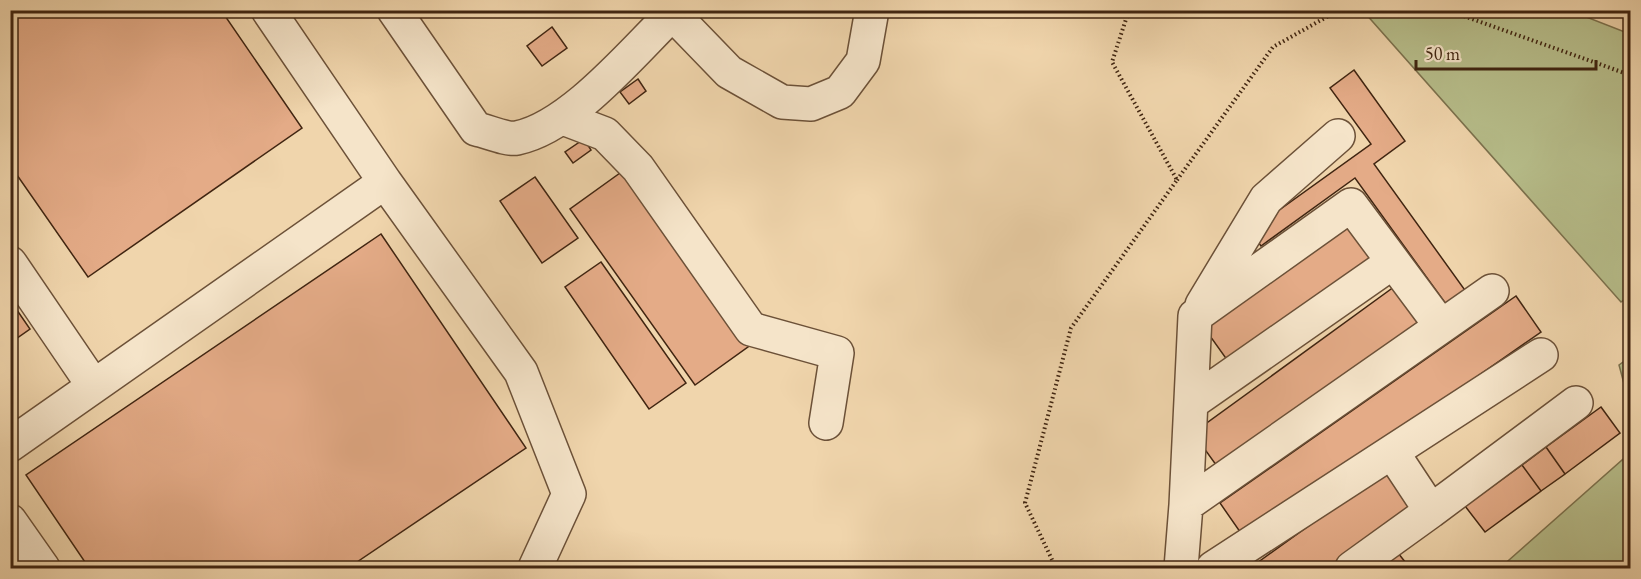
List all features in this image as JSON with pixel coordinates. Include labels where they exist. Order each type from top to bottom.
[{"type":"lane","points":[[268,10],[385,182],[521,372],[569,495],[535,568]]},
{"type":"lane","points":[[394,10],[476,129],[515,138],[563,118],[594,92],[670,13],[729,72],[782,102],[811,104],[840,92],[863,62],[872,10]]},
{"type":"lane","points":[[563,118],[605,134],[638,168],[751,329],[837,353],[826,423]]},
{"type":"lane","points":[[1181,568],[1195,316],[1266,199],[1338,136]]},
{"type":"lane","points":[[10,445],[385,182]]},
{"type":"lane","points":[[1195,316],[1351,205],[1441,326]]},
{"type":"lane","points":[[10,262],[93,385]]},
{"type":"lane","points":[[1191,403],[1393,262]]},
{"type":"lane","points":[[1186,505],[1492,291]]},
{"type":"lane","points":[[1214,568],[1541,355]]},
{"type":"lane","points":[[1352,568],[1576,403]]},
{"type":"lane","points":[[1392,452],[1431,511]]},
{"type":"lane","points":[[10,521],[43,568]]},
{"type":"path","points":[[1129,10],[1112,62],[1177,180]]},
{"type":"path","points":[[1056,568],[1025,502],[1071,327],[1274,47],[1339,10]]},
{"type":"path","points":[[1447,10],[1630,75]]},
{"type":"green space","points":[[1366,10],[1571,11],[1630,34],[1630,295],[1621,302],[1365,13]]},
{"type":"green space","points":[[1630,357],[1630,406],[1619,365]]},
{"type":"green space","points":[[1630,453],[1630,568],[1500,568]]},
{"type":"building","points":[[24,10],[221,10],[302,128],[88,277],[10,165],[10,20]]},
{"type":"building","points":[[552,27],[567,48],[542,66],[527,46]]},
{"type":"building","points":[[1354,70],[1405,141],[1374,164],[1467,293],[1448,307],[1355,178],[1261,246],[1250,231],[1371,144],[1330,88]]},
{"type":"building","points":[[638,79],[646,91],[629,104],[620,92]]},
{"type":"building","points":[[584,139],[591,150],[573,163],[565,152]]},
{"type":"building","points":[[627,168],[752,344],[695,385],[570,209]]},
{"type":"building","points":[[535,177],[578,238],[542,263],[500,201]]},
{"type":"building","points":[[1349,225],[1374,259],[1230,364],[1205,329]]},
{"type":"building","points":[[381,234],[526,448],[348,568],[89,568],[26,475]]},
{"type":"building","points":[[601,262],[686,383],[649,409],[565,287]]},
{"type":"building","points":[[1398,284],[1424,320],[1219,469],[1193,433]]},
{"type":"building","points":[[1516,296],[1541,332],[1245,539],[1220,503]]},
{"type":"building","points":[[10,300],[30,329],[10,343]]},
{"type":"building","points":[[1601,407],[1620,433],[1565,474],[1546,447]]},
{"type":"building","points":[[1546,447],[1565,474],[1541,491],[1522,465]]},
{"type":"building","points":[[1522,465],[1541,491],[1485,532],[1465,506]]},
{"type":"building","points":[[1385,471],[1413,511],[1334,568],[1250,568]]},
{"type":"building","points":[[1398,553],[1410,568],[1376,568]]}]
